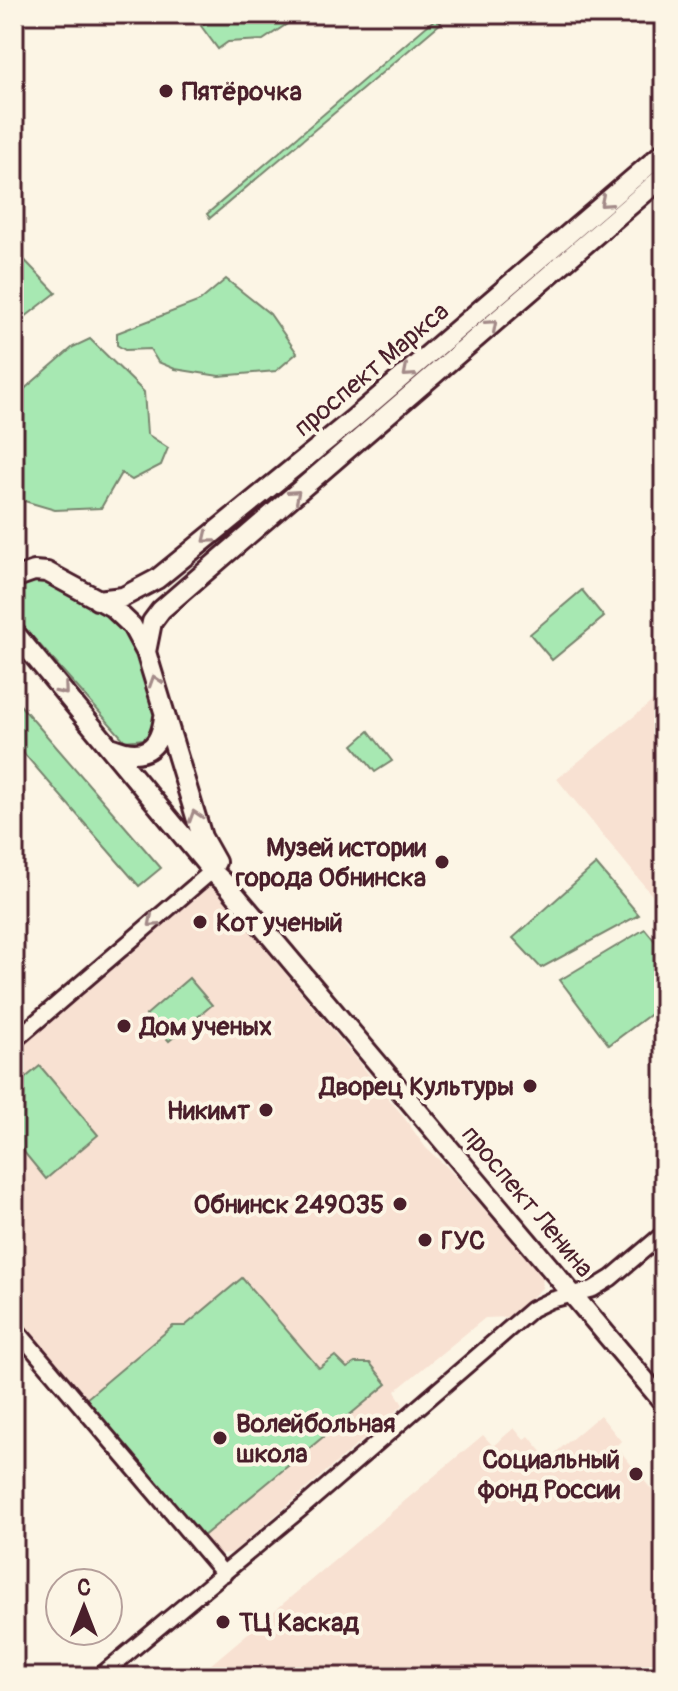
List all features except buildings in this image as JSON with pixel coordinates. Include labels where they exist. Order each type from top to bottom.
[{"type":"main road","name":"проспект Маркса","points":[[97,600],[123,597],[157,579],[352,420],[664,152]]},
{"type":"main road","name":"проспект Маркса","points":[[146,652],[152,622],[172,601],[664,176]]},
{"type":"main road","points":[[14,562],[47,572]]},
{"type":"main road","points":[[14,578],[34,571],[47,572]]},
{"type":"main road","name":"проспект Ленина","points":[[47,572],[125,617],[139,638],[146,652],[202,837],[228,886]]},
{"type":"main road","points":[[157,579],[172,601]]},
{"type":"main road","name":"проспект Ленина","points":[[14,632],[212,871],[228,886],[664,1403]]},
{"type":"main road","points":[[113,748],[129,754],[154,745],[162,730],[164,711]]},
{"type":"street","points":[[14,1041],[212,871]]},
{"type":"street","points":[[99,1677],[224,1574],[532,1309],[593,1289],[611,1278],[664,1233]]},
{"type":"street","points":[[14,1327],[224,1574]]},
{"type":"shaded area","points":[[664,692],[664,902],[660,905],[557,779]]},
{"type":"shaded area","points":[[210,882],[400,1112],[426,1148],[448,1168],[543,1276],[542,1288],[511,1317],[485,1318],[395,1391],[403,1405],[232,1553],[217,1554],[14,1313],[14,1048]]},
{"type":"shaded area","points":[[600,1415],[621,1441],[616,1446],[656,1495],[664,1490],[664,1528],[653,1537],[664,1551],[664,1677],[196,1677],[483,1435],[493,1446],[514,1428],[524,1440],[529,1436],[548,1459]]},
{"type":"green space","points":[[215,14],[302,14],[263,40],[228,42],[218,49],[201,26]]},
{"type":"green space","points":[[436,18],[441,23],[210,218],[207,214]]},
{"type":"green space","points":[[14,249],[56,293],[20,321],[14,315]]},
{"type":"green space","points":[[226,279],[270,314],[297,353],[276,371],[219,376],[175,369],[158,362],[150,349],[125,350],[117,345],[117,333],[200,301]]},
{"type":"green space","points":[[90,339],[144,392],[147,434],[168,448],[161,465],[132,480],[121,473],[101,508],[55,510],[14,498],[14,398],[73,347]]},
{"type":"green space","points":[[35,579],[91,602],[124,625],[142,666],[154,710],[153,727],[144,739],[125,741],[14,616],[14,586]]},
{"type":"green space","points":[[582,590],[604,617],[552,660],[530,634]]},
{"type":"green space","points":[[14,698],[161,868],[139,886],[14,742]]},
{"type":"green space","points":[[369,731],[392,761],[375,772],[353,745]]},
{"type":"green space","points":[[596,864],[639,915],[541,968],[513,938]]},
{"type":"green space","points":[[645,929],[664,952],[664,1004],[609,1045],[560,980]]},
{"type":"green space","points":[[189,978],[212,1005],[169,1041],[146,1015]]},
{"type":"green space","points":[[40,1066],[98,1135],[46,1179],[14,1140],[14,1087]]},
{"type":"green space","name":"Волейбольная школа","points":[[242,1278],[319,1368],[335,1356],[347,1368],[355,1363],[370,1363],[387,1384],[202,1537],[86,1399],[173,1326],[185,1326]]},
{"type":"place","name":"Пятёрочка","points":[[166,91]]},
{"type":"place","name":"Музей истории города Обнинска","points":[[442,862]]},
{"type":"place","name":"Кот ученый","points":[[200,922]]},
{"type":"place","name":"Дом ученых","points":[[124,1026]]},
{"type":"place","name":"Дворец Культуры","points":[[530,1086]]},
{"type":"place","name":"Никимт","points":[[266,1110]]},
{"type":"place","name":"Обнинск 249035","points":[[400,1204]]},
{"type":"place","name":"ГУС","points":[[425,1240]]},
{"type":"place","name":"Волейбольная школа","points":[[220,1438]]},
{"type":"place","name":"Социальный фонд России","points":[[636,1474]]},
{"type":"place","name":"ТЦ Каскад","points":[[223,1622]]}]
